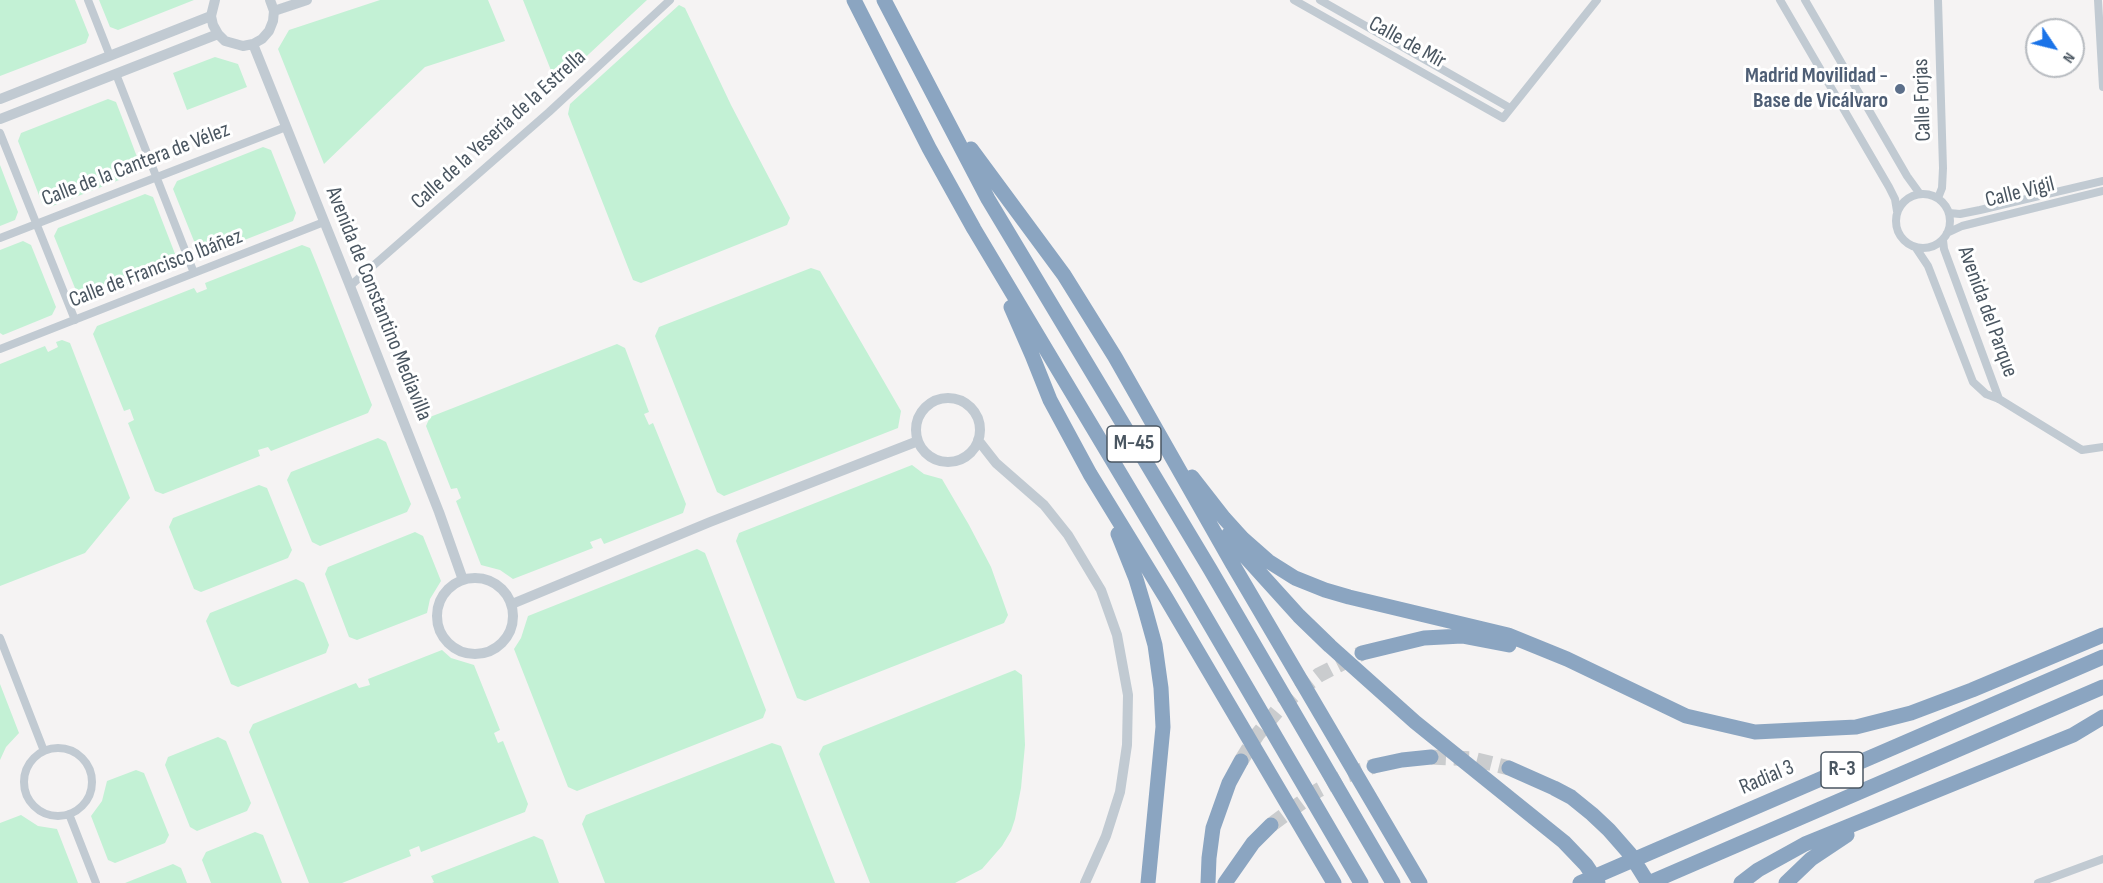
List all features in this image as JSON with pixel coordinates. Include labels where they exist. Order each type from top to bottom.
[{"type":"highway","name":"M-45","points":[[854,0],[943,174],[1001,276],[1188,587],[1360,883]]},
{"type":"highway","name":"M-45","points":[[884,0],[988,200],[1210,569],[1393,883]]},
{"type":"highway","points":[[954,135],[967,145],[1064,275],[1137,395],[1237,573],[1420,883]]},
{"type":"highway","points":[[1001,276],[1007,299],[1050,400],[1090,474],[1334,883]]},
{"type":"highway","points":[[1137,395],[1242,553],[1307,624],[1415,722],[1564,842],[1586,865],[1598,883]]},
{"type":"highway","points":[[1090,474],[1122,543],[1146,609],[1155,645],[1163,727],[1148,883]]},
{"type":"highway","points":[[1192,477],[1243,539],[1268,561],[1294,578],[1349,597],[1509,635],[1567,659],[1686,716],[1755,732],[1856,727],[1911,713],[2103,635]]},
{"type":"highway","points":[[1362,652],[1424,638],[1462,636],[1567,659]]},
{"type":"highway","name":"Radial 3","points":[[1580,883],[2103,657]]},
{"type":"highway","name":"R-3","points":[[1648,883],[2103,687]]},
{"type":"highway","points":[[1741,883],[1758,870],[1805,844],[2073,735],[2103,717]]},
{"type":"highway","points":[[1137,883],[1162,745]]},
{"type":"highway","points":[[1374,766],[1431,757]]},
{"type":"highway","points":[[1208,883],[1213,828],[1229,783],[1241,761]]},
{"type":"highway","points":[[1509,768],[1536,778],[1571,798],[1610,830],[1630,854],[1648,883]]},
{"type":"highway","points":[[1786,883],[1811,859],[1877,815]]},
{"type":"highway","points":[[1225,883],[1253,843],[1271,825]]},
{"type":"street","points":[[88,0],[110,56]]},
{"type":"street","points":[[215,0],[211,16],[218,34],[225,41],[243,46],[262,39],[269,31],[273,21],[272,5],[307,0]]},
{"type":"street","name":"Calle de la Yeseria de la Estrella","points":[[350,286],[549,112],[670,0]]},
{"type":"street","name":"Calle de Mir","points":[[1294,0],[1503,118],[1510,108],[1320,0]]},
{"type":"street","points":[[1510,108],[1597,0]]},
{"type":"street","points":[[1779,0],[1889,187],[1895,199],[1897,211],[1895,223],[1899,234],[1906,243],[1916,248],[1930,248],[1945,237],[1950,224],[1949,213],[1938,198],[1929,194],[1920,194],[1906,199],[1897,211]]},
{"type":"street","points":[[1805,0],[1906,176],[1920,194]]},
{"type":"street","name":"Calle Forjas","points":[[1938,0],[1943,168],[1942,188],[1938,198]]},
{"type":"street","points":[[2098,0],[2103,87]]},
{"type":"street","points":[[0,99],[211,16]]},
{"type":"street","points":[[0,119],[218,34]]},
{"type":"street","name":"Avenida de Constantino Mediavilla","points":[[253,44],[439,512],[463,580]]},
{"type":"street","points":[[116,74],[158,176],[194,273]]},
{"type":"street","name":"Calle de la Cantera de Vélez","points":[[0,238],[286,127]]},
{"type":"street","points":[[0,133],[75,320]]},
{"type":"street","name":"Calle Vigil","points":[[1949,213],[1960,214],[1980,210],[2103,180]]},
{"type":"street","name":"Calle Vigil","points":[[1945,237],[1962,226],[2103,191]]},
{"type":"street","name":"Calle de Francisco Ibáñez","points":[[0,349],[324,222]]},
{"type":"street","name":"Avenida del Parque","points":[[1945,237],[1944,249],[1999,399]]},
{"type":"street","name":"Avenida del Parque","points":[[1916,248],[1928,266],[1973,382],[1986,394],[1999,399]]},
{"type":"street","points":[[951,398],[966,404],[976,416],[980,432],[978,440],[969,453],[954,461],[945,462],[928,455],[918,441],[916,424],[921,412],[935,400],[951,398]]},
{"type":"street","points":[[1999,399],[2082,450],[2103,447]]},
{"type":"street","points":[[978,440],[996,463],[1044,505],[1068,535],[1101,590],[1117,635],[1128,695],[1127,745],[1120,792],[1106,836],[1085,883]]},
{"type":"street","points":[[512,604],[710,522],[918,441]]},
{"type":"street","points":[[969,453],[996,463]]},
{"type":"street","points":[[474,578],[498,585],[512,604],[512,626],[508,636],[501,644],[480,654],[468,654],[456,649],[447,642],[440,631],[437,619],[438,607],[443,595],[463,580],[474,578]]},
{"type":"street","points":[[0,638],[44,751]]},
{"type":"street","points":[[64,748],[82,758],[88,766],[92,777],[87,800],[69,814],[58,816],[37,809],[25,790],[26,771],[36,756],[44,751],[64,748]]},
{"type":"street","points":[[69,814],[96,883]]},
{"type":"street","points":[[2038,883],[2103,859]]},
{"type":"green space","points":[[0,0],[75,0],[89,35],[86,43],[0,76]]},
{"type":"green space","points":[[99,0],[194,0],[118,30],[110,27]]},
{"type":"green space","points":[[380,0],[488,0],[505,41],[425,67],[324,164],[278,49],[289,30]]},
{"type":"green space","points":[[523,0],[647,0],[561,80],[554,78]]},
{"type":"green space","points":[[679,5],[685,8],[731,105],[790,218],[787,225],[641,283],[633,280],[568,114],[570,104]]},
{"type":"green space","points":[[215,57],[238,64],[247,87],[187,110],[173,73]]},
{"type":"green space","points":[[108,99],[116,102],[140,165],[137,173],[50,207],[42,203],[18,141],[21,133]]},
{"type":"green space","points":[[263,147],[271,150],[296,213],[293,221],[206,255],[198,251],[173,189],[177,181]]},
{"type":"green space","points":[[0,165],[18,212],[15,220],[0,226]]},
{"type":"green space","points":[[145,194],[153,197],[177,259],[174,267],[87,301],[79,298],[54,236],[58,228]]},
{"type":"green space","points":[[23,241],[31,245],[56,307],[52,315],[3,335],[0,333],[0,250]]},
{"type":"green space","points":[[302,245],[310,248],[372,405],[368,413],[271,451],[268,447],[258,450],[260,456],[163,494],[155,491],[128,423],[134,420],[130,409],[124,411],[93,334],[97,326],[194,288],[197,293],[207,289],[205,283]]},
{"type":"green space","points":[[811,268],[820,271],[901,411],[898,428],[724,496],[717,492],[655,336],[659,327]]},
{"type":"green space","points":[[62,340],[70,343],[130,498],[85,553],[0,586],[0,364],[45,346],[48,352],[58,347],[56,342]]},
{"type":"green space","points":[[617,344],[625,348],[649,412],[644,414],[649,425],[653,423],[686,504],[683,513],[604,544],[601,538],[590,542],[593,548],[513,579],[500,570],[481,565],[456,501],[461,498],[457,488],[451,489],[426,426],[430,417]]},
{"type":"green space","points":[[378,438],[386,442],[411,504],[407,512],[320,546],[312,542],[287,480],[291,472]]},
{"type":"green space","points":[[912,465],[924,474],[942,479],[991,567],[1008,615],[1004,623],[805,701],[797,698],[736,541],[739,533]]},
{"type":"green space","points":[[259,485],[267,488],[292,550],[288,558],[201,592],[194,589],[169,527],[173,518]]},
{"type":"green space","points":[[415,532],[423,536],[441,581],[430,599],[427,613],[357,640],[349,637],[325,574],[328,567]]},
{"type":"green space","points":[[697,549],[705,553],[766,710],[763,718],[577,791],[568,787],[514,649],[521,638],[528,616]]},
{"type":"green space","points":[[296,579],[304,583],[329,645],[326,653],[238,687],[231,684],[206,621],[210,613]]},
{"type":"green space","points":[[442,650],[451,658],[474,665],[500,730],[494,733],[498,743],[503,741],[528,804],[525,812],[421,852],[419,846],[409,850],[411,856],[342,883],[309,883],[249,732],[253,724],[356,683],[359,688],[370,685],[368,679]]},
{"type":"green space","points":[[1015,670],[1022,675],[1025,745],[1015,819],[1002,846],[982,869],[955,883],[870,883],[819,754],[823,746]]},
{"type":"green space","points":[[0,684],[19,733],[6,747],[0,760]]},
{"type":"green space","points":[[218,737],[226,741],[251,803],[247,811],[197,831],[190,827],[165,765],[168,757]]},
{"type":"green space","points":[[772,743],[781,746],[835,883],[605,883],[582,824],[586,815]]},
{"type":"green space","points":[[136,770],[144,773],[169,835],[165,843],[115,863],[108,860],[91,816],[102,801],[107,781]]},
{"type":"green space","points":[[21,815],[38,826],[57,829],[78,883],[0,883],[0,823]]},
{"type":"green space","points":[[255,832],[263,835],[282,883],[211,883],[202,860],[206,852]]},
{"type":"green space","points":[[534,836],[543,840],[559,883],[432,883],[434,882],[431,876]]},
{"type":"green space","points":[[173,864],[181,868],[187,883],[125,883]]},
{"type":"tunnel","points":[[1241,761],[1257,735],[1296,693],[1319,675],[1362,653]]},
{"type":"tunnel","points":[[1431,757],[1473,759],[1509,768]]},
{"type":"tunnel","points":[[1271,825],[1317,791],[1345,776],[1374,766]]},
{"type":"place","name":"Madrid Movilidad - Base de Vicálvaro","points":[[1900,89]]}]
